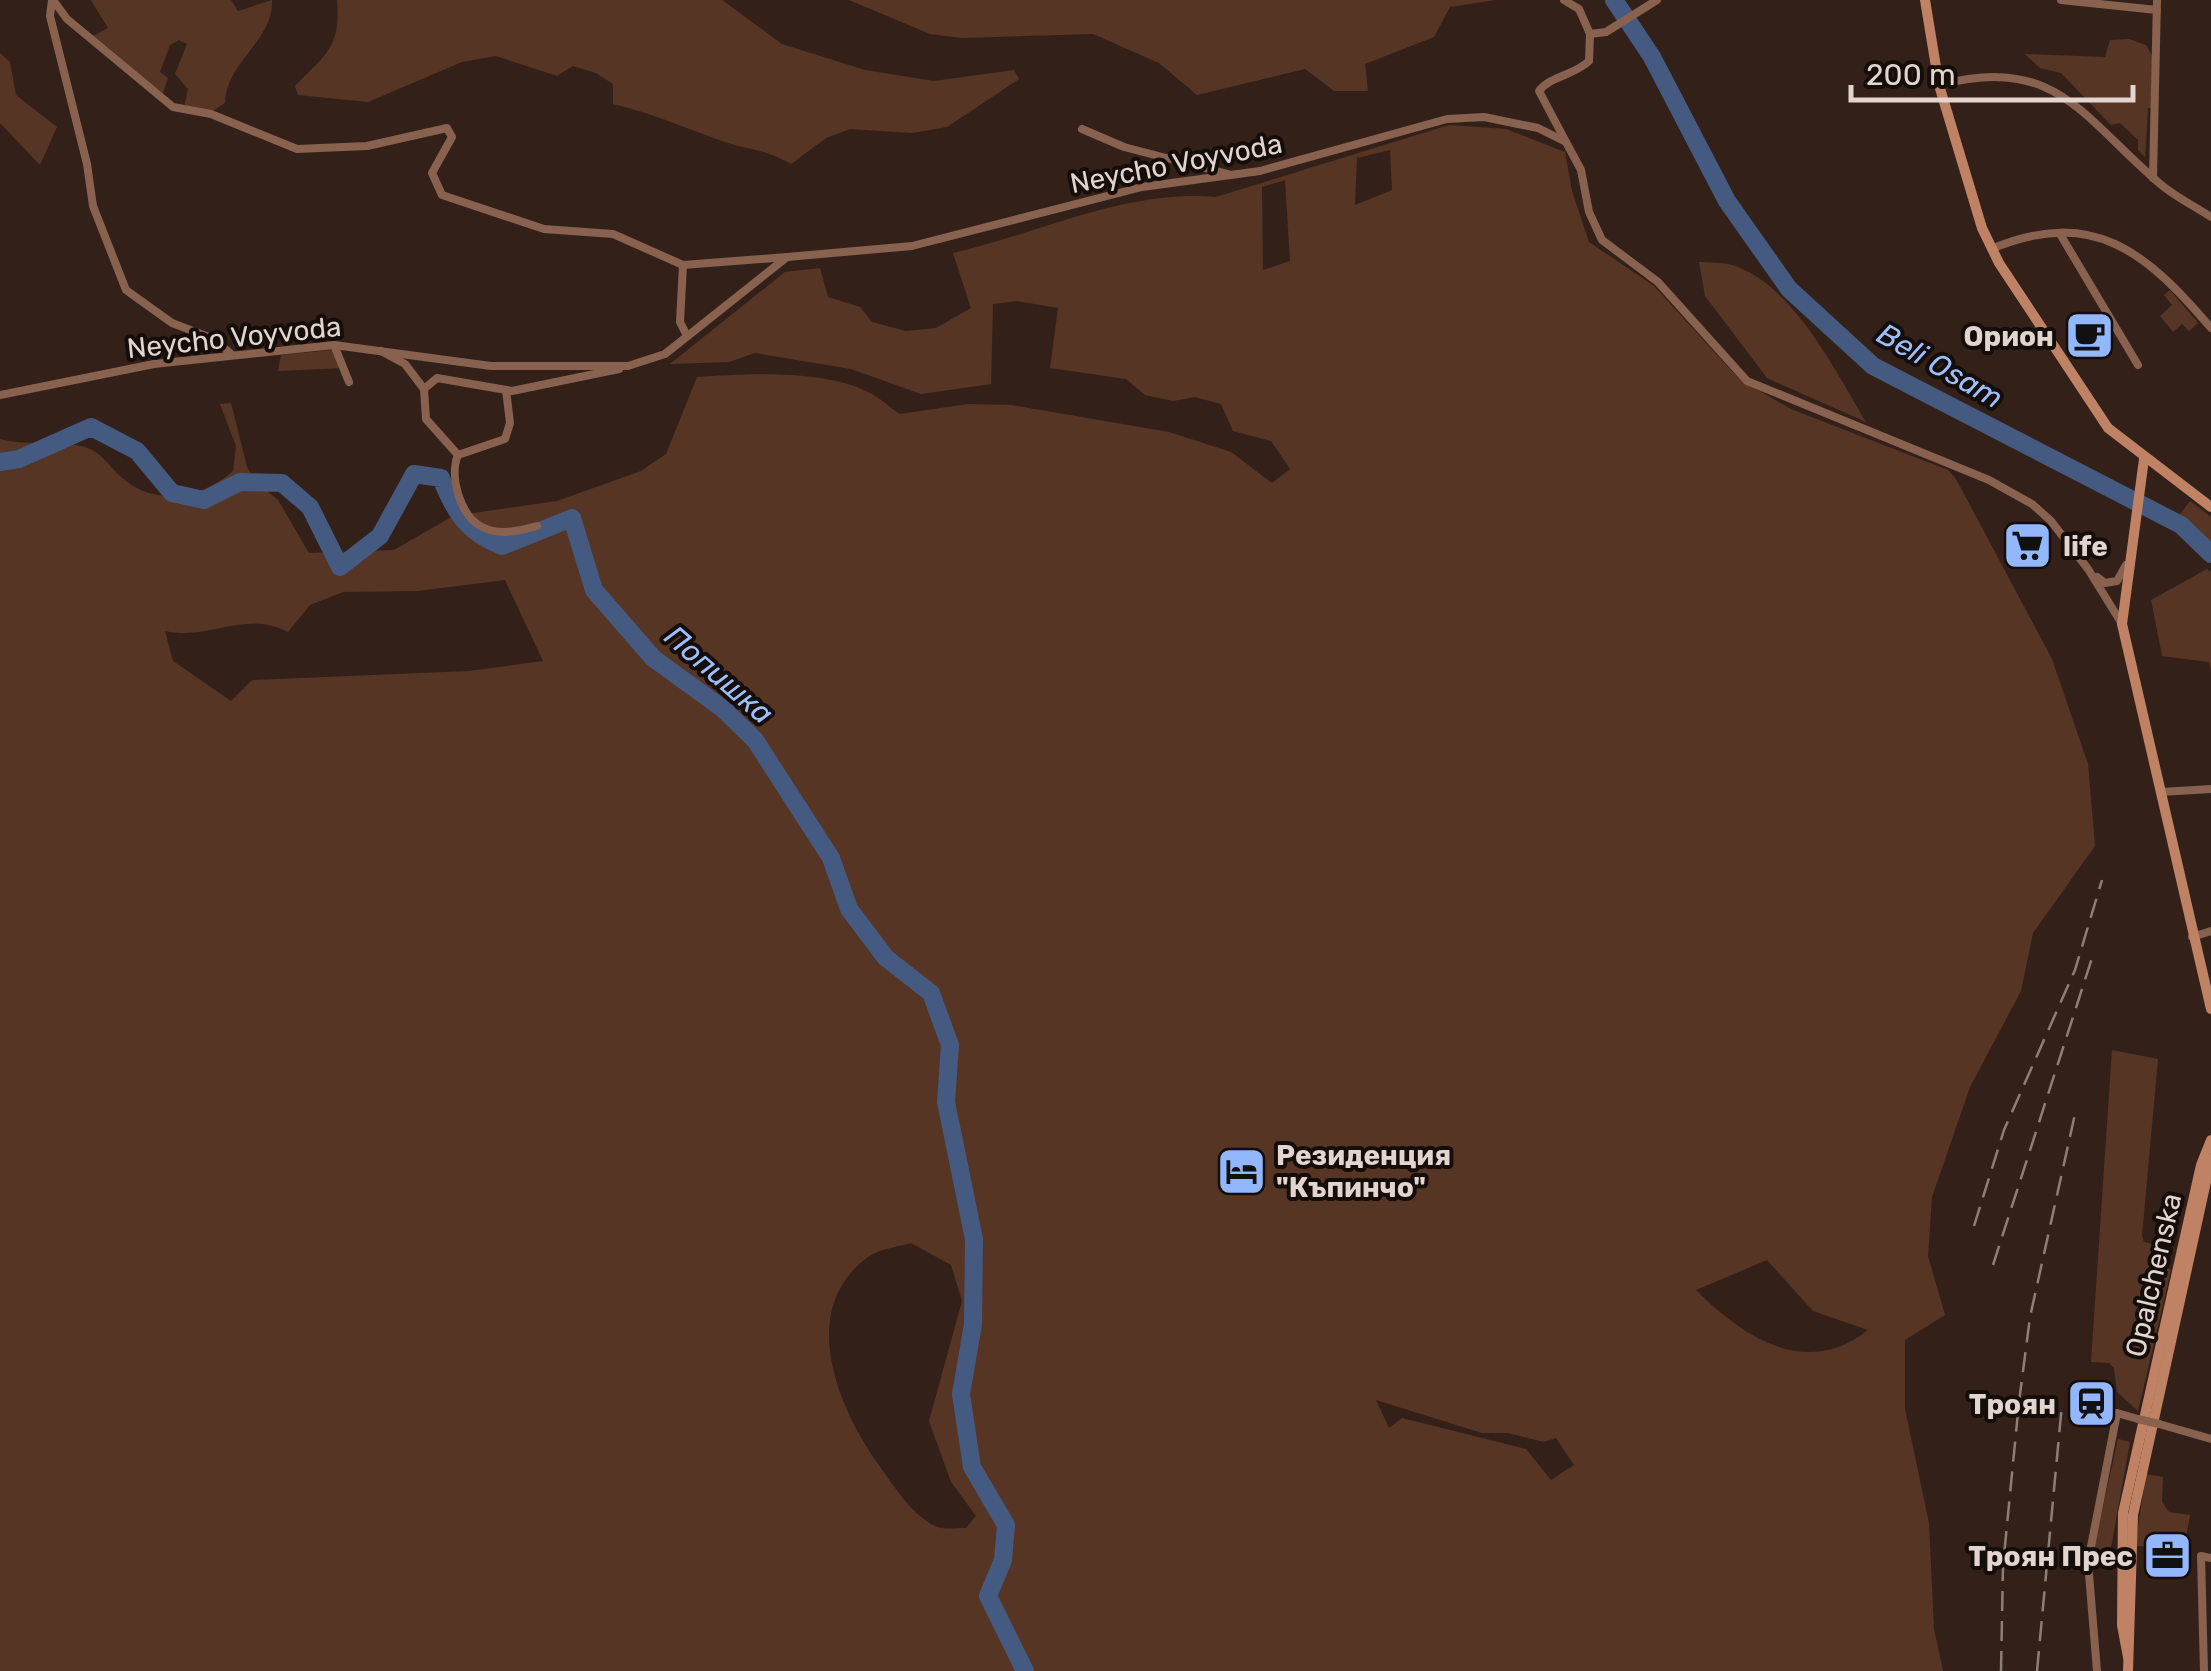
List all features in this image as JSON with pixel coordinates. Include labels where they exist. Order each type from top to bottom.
[{"type":"street","points":[[52,0],[67,19],[173,107],[211,114],[274,141],[312,150],[368,146],[447,128],[452,136],[432,173],[442,195],[544,229],[614,234],[683,265],[787,258]]},
{"type":"street","points":[[52,0],[52,28],[87,164],[93,206],[126,290],[172,323],[214,338],[232,355]]},
{"type":"street","points":[[1564,0],[1580,9],[1590,34],[1590,61],[1566,77],[1546,83],[1539,91],[1581,170],[1589,212],[1602,240],[1658,282],[1747,380],[1868,428],[2018,496],[2052,521],[2090,572],[2122,624],[2211,1008]]},
{"type":"street","points":[[1590,34],[1618,24],[1657,0]]},
{"type":"street","points":[[1925,0],[1939,85],[1991,249],[2108,428],[2211,507]]},
{"type":"street","points":[[2061,0],[2157,10]]},
{"type":"street","points":[[2154,178],[2157,0]]},
{"type":"street","points":[[1939,85],[2000,75],[2045,86],[2078,108],[2154,178],[2211,217]]},
{"type":"street","name":"Neycho Voyvoda","points":[[0,395],[154,364],[334,346],[377,348],[491,366],[628,366],[652,360],[787,258],[912,246],[1142,187],[1233,176],[1304,161],[1447,119],[1510,120],[1566,142]]},
{"type":"street","points":[[1082,128],[1124,146],[1233,176]]},
{"type":"street","points":[[1991,249],[2026,236],[2060,234],[2100,239],[2150,262],[2211,328]]},
{"type":"street","points":[[2060,234],[2138,365]]},
{"type":"street","points":[[683,265],[680,322],[686,336]]},
{"type":"street","points":[[334,346],[347,368],[349,382]]},
{"type":"street","points":[[377,348],[405,364],[424,389],[426,420],[458,455]]},
{"type":"street","points":[[424,389],[432,379],[445,378],[506,390],[536,389],[628,366]]},
{"type":"street","points":[[458,455],[505,439],[510,423],[506,390]]},
{"type":"street","points":[[458,455],[454,468],[459,496],[476,523],[511,533],[537,526]]},
{"type":"street","points":[[2122,624],[2144,459]]},
{"type":"street","points":[[2090,572],[2105,583],[2117,581],[2134,537]]},
{"type":"street","points":[[2161,792],[2211,789]]},
{"type":"street","points":[[2192,937],[2211,930]]},
{"type":"street","name":"Opalchenska","points":[[2128,1658],[2122,1624],[2123,1513],[2201,1165],[2211,1140]]},
{"type":"street","name":"Opalchenska","points":[[2128,1671],[2133,1515],[2211,1159]]},
{"type":"street","points":[[2098,1671],[2088,1562],[2117,1413],[2211,1440]]},
{"type":"street","points":[[2204,1671],[2202,1556],[2211,1558]]},
{"type":"shaded area","points":[[91,0],[231,0],[238,11],[272,0],[266,27],[233,75],[225,103],[211,112],[184,108],[188,89],[175,74],[187,44],[179,40],[170,45],[160,72],[168,78],[161,99],[91,37],[108,28]]},
{"type":"shaded area","points":[[337,0],[722,0],[782,44],[865,70],[934,81],[1014,70],[1019,79],[947,127],[912,133],[850,129],[826,138],[791,164],[765,152],[613,104],[613,84],[596,73],[573,66],[557,76],[496,56],[462,62],[368,102],[298,95],[295,86],[323,58],[333,40]]},
{"type":"shaded area","points":[[849,0],[1495,0],[1450,7],[1434,37],[1365,64],[1368,91],[1334,91],[1305,69],[1197,95],[1159,63],[1093,34],[962,38],[930,34]]},
{"type":"shaded area","points":[[2129,39],[2146,45],[2154,59],[2153,108],[2148,108],[2145,157],[2138,150],[2138,140],[2120,123],[2111,125],[2061,73],[2040,68],[2025,54],[2105,57],[2110,40]]},
{"type":"shaded area","points":[[0,53],[10,62],[16,95],[57,127],[40,165],[0,123]]},
{"type":"shaded area","points":[[1449,125],[1506,129],[1565,152],[1572,191],[1589,242],[1654,286],[1739,379],[1791,409],[1948,470],[2052,659],[2088,764],[2095,846],[2033,933],[2021,991],[1970,1087],[1932,1197],[1928,1256],[1945,1315],[1905,1340],[1905,1409],[1929,1523],[1934,1629],[1943,1671],[0,1671],[0,439],[85,447],[134,487],[162,496],[177,496],[207,488],[233,471],[236,446],[220,404],[231,403],[247,467],[256,482],[278,500],[309,553],[394,550],[453,516],[557,501],[641,471],[666,454],[697,377],[807,376],[868,392],[900,414],[968,404],[1012,405],[1169,432],[1231,452],[1272,483],[1290,469],[1271,441],[1233,431],[1221,404],[1195,397],[1173,401],[1145,395],[1126,379],[1050,368],[1058,308],[1017,301],[993,304],[991,384],[921,394],[851,369],[755,353],[729,362],[670,364],[785,272],[820,268],[828,297],[860,307],[872,322],[906,331],[936,328],[971,308],[953,253],[1117,206],[1183,196],[1216,197]],"holes":[[[1390,150],[1392,190],[1355,205],[1357,158]],[[1285,180],[1290,261],[1263,270],[1262,187]],[[505,580],[543,661],[469,671],[252,680],[231,701],[173,661],[165,631],[198,632],[256,624],[288,632],[310,605],[343,592],[418,591]],[[911,1243],[951,1265],[962,1301],[929,1421],[951,1482],[976,1516],[966,1528],[935,1526],[903,1498],[863,1441],[838,1387],[829,1330],[834,1303],[846,1278],[868,1257]],[[1767,1260],[1813,1311],[1868,1330],[1845,1344],[1799,1352],[1755,1337],[1696,1290]],[[1376,1400],[1482,1433],[1508,1433],[1544,1442],[1556,1438],[1574,1465],[1551,1480],[1526,1449],[1402,1418],[1389,1428]]]},
{"type":"shaded area","points":[[1699,262],[1738,267],[1778,293],[1812,334],[1866,422],[1767,378],[1705,296]]},
{"type":"shaded area","points":[[2170,290],[2198,323],[2189,331],[2182,324],[2173,332],[2160,316],[2172,305],[2164,295]]},
{"type":"shaded area","points":[[332,350],[343,368],[278,371],[281,355]]},
{"type":"shaded area","points":[[2190,501],[2211,517],[2211,547],[2178,517]]},
{"type":"shaded area","points":[[2207,569],[2211,572],[2211,672],[2209,662],[2162,656],[2151,600]]},
{"type":"shaded area","points":[[2112,1050],[2158,1059],[2142,1235],[2144,1242],[2157,1245],[2158,1262],[2171,1270],[2138,1411],[2117,1392],[2114,1368],[2109,1363],[2091,1362]]},
{"type":"shaded area","points":[[2118,1439],[2130,1442],[2129,1448],[2110,1553],[2105,1566],[2096,1567],[2091,1561]]},
{"type":"shaded area","points":[[2146,1474],[2163,1477],[2162,1502],[2169,1512],[2190,1515],[2184,1548],[2135,1546]]},
{"type":"waterway","name":"Beli Osam","points":[[1614,0],[1652,57],[1727,201],[1789,289],[1873,366],[2181,525],[2211,554]]},
{"type":"waterway","name":"Попишка","points":[[0,462],[19,459],[91,427],[137,451],[172,493],[204,500],[240,482],[282,483],[310,507],[340,567],[380,536],[414,474],[441,478],[464,520],[502,546],[572,518],[594,590],[653,658],[723,709],[755,740],[831,858],[849,909],[886,958],[931,993],[950,1045],[946,1102],[974,1239],[973,1324],[961,1394],[972,1467],[1006,1525],[1003,1560],[988,1596],[1025,1671]]},
{"type":"railway","points":[[1974,1226],[2004,1130],[2075,970],[2102,880]]},
{"type":"railway","points":[[1993,1265],[2093,955]]},
{"type":"railway","points":[[2001,1671],[2003,1566],[2030,1317],[2075,1114]]},
{"type":"railway","points":[[2037,1671],[2062,1404]]},
{"type":"place","name":"Орион","points":[[2089,336]]},
{"type":"place","name":"life","points":[[2028,546]]},
{"type":"place","name":"Резиденция \"Къпинчо\"","points":[[1241,1171]]},
{"type":"place","name":"Троян","points":[[2091,1404]]},
{"type":"place","name":"Троян Прес","points":[[2168,1556]]}]
